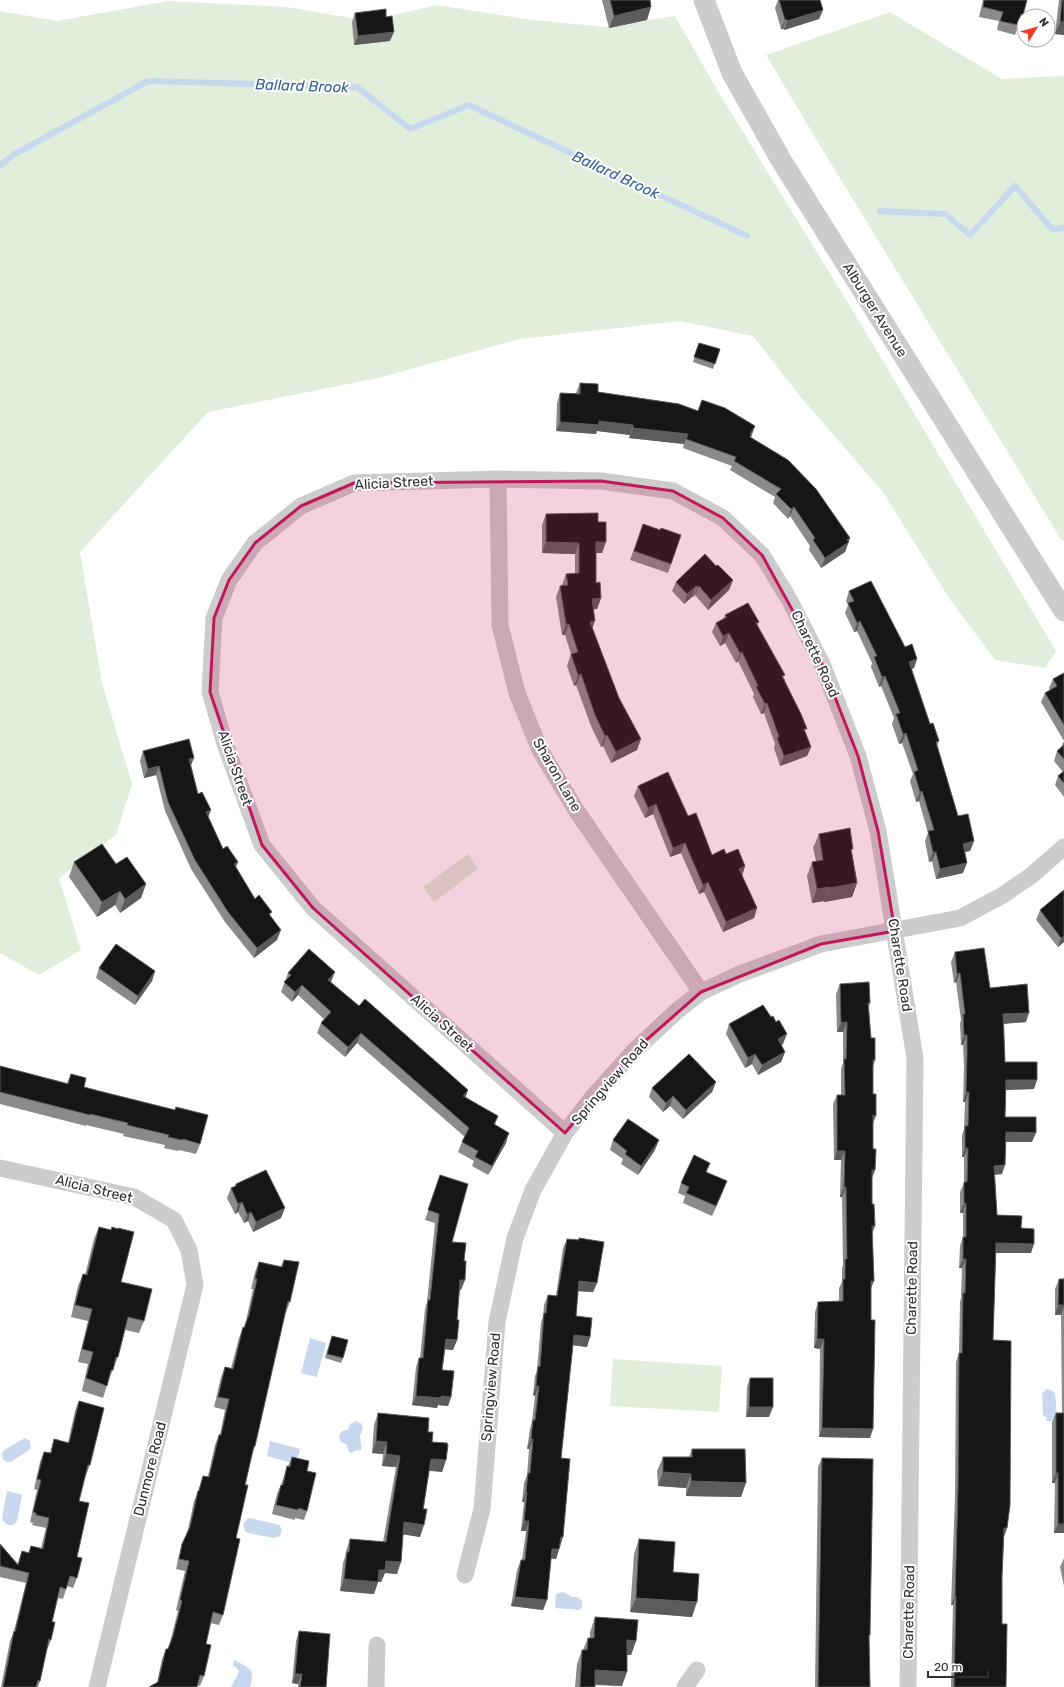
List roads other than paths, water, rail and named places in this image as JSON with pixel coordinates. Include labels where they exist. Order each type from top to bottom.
[{"type":"street","name":"Alburger Avenue","points":[[704,0],[732,73],[781,160],[1064,611]]},
{"type":"street","name":"Charette Road","points":[[498,479],[601,481],[673,490],[723,518],[762,555],[789,599],[822,664],[858,756],[878,831],[915,1058],[908,1687]]},
{"type":"street","name":"Sharon Lane","points":[[498,479],[500,625],[517,693],[540,750],[576,810],[700,992]]},
{"type":"street","name":"Alicia Street","points":[[498,479],[354,483],[301,506],[255,543],[229,580],[214,618],[210,692],[226,747],[262,845],[313,908],[565,1133]]},
{"type":"street","name":"Springview Road","points":[[465,1575],[482,1509],[497,1322],[515,1238],[533,1190],[565,1133],[592,1098],[635,1050],[678,1010],[700,992],[740,974],[821,944],[960,918],[1003,895],[1032,874],[1064,847]]},
{"type":"street","name":"Alicia Street","points":[[0,1168],[134,1198],[174,1220],[189,1250]]},
{"type":"street","name":"Dunmore Road","points":[[97,1687],[195,1285],[189,1250]]},
{"type":"street","points":[[376,1687],[377,1645]]},
{"type":"street","points":[[685,1687],[697,1670]]},
{"type":"water","points":[[310,1338],[326,1343],[317,1377],[301,1373]]},
{"type":"water","points":[[1046,1389],[1052,1390],[1055,1394],[1057,1416],[1052,1419],[1053,1421],[1046,1421],[1047,1418],[1043,1415],[1042,1394]]},
{"type":"water","points":[[356,1421],[362,1424],[363,1428],[360,1436],[362,1448],[360,1451],[357,1450],[351,1453],[349,1452],[347,1445],[340,1441],[339,1436],[342,1432],[348,1430],[350,1424]]},
{"type":"water","points":[[25,1438],[30,1441],[31,1447],[29,1450],[11,1462],[3,1460],[2,1453],[4,1450]]},
{"type":"water","points":[[270,1441],[300,1449],[296,1464],[267,1456]]},
{"type":"water","points":[[7,1491],[22,1495],[17,1521],[13,1525],[8,1525],[2,1518]]},
{"type":"water","points":[[250,1518],[279,1525],[282,1529],[280,1536],[274,1538],[248,1533],[245,1531],[243,1524]]},
{"type":"water","points":[[563,1592],[572,1597],[579,1598],[582,1602],[582,1608],[579,1610],[555,1608],[556,1594]]},
{"type":"water","points":[[234,1660],[247,1667],[252,1673],[250,1687],[231,1687],[239,1672],[237,1668],[233,1666]]},
{"type":"waterway","name":"Ballard Brook","points":[[0,165],[13,155],[148,81],[357,87],[410,129],[469,105],[747,236]]},
{"type":"waterway","name":"Ballard Brook","points":[[880,211],[945,214],[970,235],[1015,186],[1052,229],[1064,228]]}]
